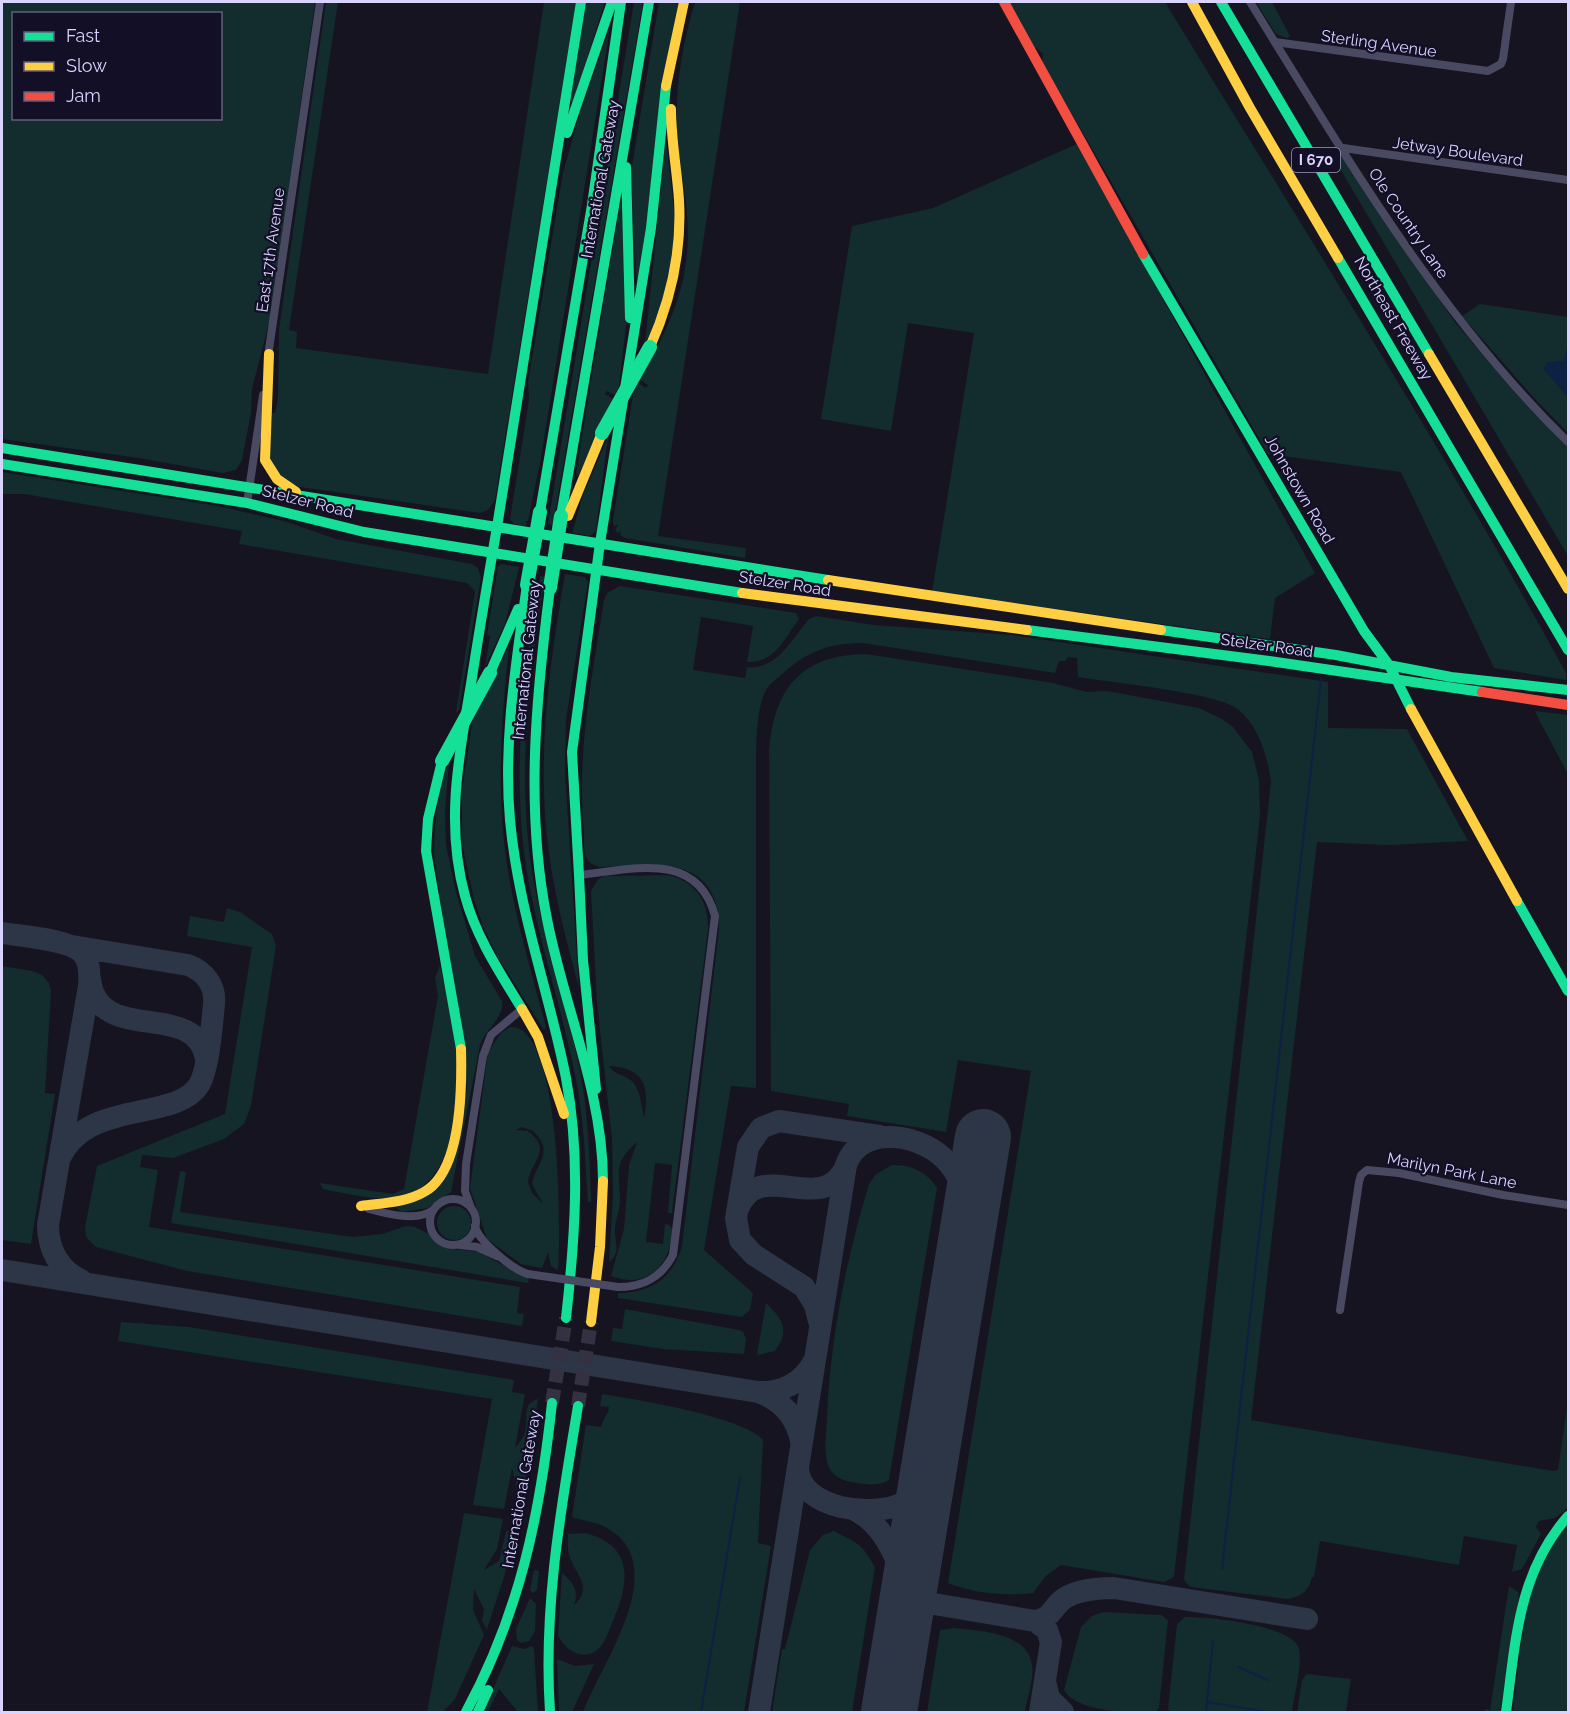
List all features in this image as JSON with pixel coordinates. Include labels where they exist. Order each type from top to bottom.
[{"type":"main road","points":[[573,1154],[538,1037],[477,931],[457,854],[453,809],[455,777],[581,2]]},
{"type":"main road","points":[[553,180],[612,2]]},
{"type":"main road","name":"International Gateway","points":[[566,1318],[575,1241],[573,1154],[566,1078],[522,900],[510,821],[511,705],[527,585],[600,148],[621,2]]},
{"type":"main road","points":[[600,148],[629,2]]},
{"type":"main road","name":"International Gateway","points":[[591,1322],[602,1247],[604,1215],[598,1121],[557,967],[543,899],[532,775],[533,733],[556,550],[564,516],[627,123],[649,2]]},
{"type":"main road","points":[[598,1121],[583,960],[572,752],[575,714],[600,543],[651,228],[658,150],[684,2]]},
{"type":"main road","name":"Johnstown Road","points":[[1004,2],[1142,252],[1364,631],[1389,665],[1569,991]]},
{"type":"main road","points":[[1183,2],[1250,108]]},
{"type":"main road","name":"Northeast Freeway","points":[[1192,2],[1250,108],[1567,647]]},
{"type":"main road","name":"Northeast Freeway","points":[[1221,2],[1569,589]]},
{"type":"main road","points":[[564,516],[602,433],[665,316],[676,275],[680,242],[670,123],[675,47]]},
{"type":"main road","points":[[627,123],[626,211],[630,351]]},
{"type":"main road","points":[[269,354],[265,460],[273,476],[284,486],[305,496]]},
{"type":"main road","name":"Stelzer Road","points":[[2,448],[1389,665],[1451,677],[1569,690]]},
{"type":"main road","name":"Stelzer Road","points":[[2,464],[247,502],[364,532],[849,609],[1269,661],[1569,705]]},
{"type":"main road","points":[[362,1206],[407,1200],[427,1191],[443,1173],[454,1148],[462,1085],[460,1037],[426,851],[428,819],[442,761],[505,642],[527,585]]},
{"type":"main road","name":"International Gateway","points":[[466,1713],[486,1677],[506,1630],[533,1536],[548,1450],[552,1403]]},
{"type":"main road","points":[[550,1713],[547,1671],[549,1586],[578,1406]]},
{"type":"main road","points":[[1506,1713],[1526,1587],[1536,1558],[1550,1532],[1569,1516]]},
{"type":"main road","points":[[478,1713],[498,1669],[506,1630]]},
{"type":"street","name":"East 17th Avenue","points":[[247,502],[320,2]]},
{"type":"street","name":"Ole Country Lane","points":[[1250,2],[1429,279],[1466,329],[1505,375],[1569,442]]},
{"type":"street","name":"Sterling Avenue","points":[[1275,42],[1488,71],[1501,64],[1511,2]]},
{"type":"street","name":"Jetway Boulevard","points":[[1343,148],[1569,180]]},
{"type":"street","points":[[434,1209],[430,1222],[434,1235],[446,1244],[477,1247],[528,1274],[618,1287],[640,1285],[652,1280],[662,1272],[673,1255],[715,916],[712,905],[701,887],[675,870],[644,868],[579,875]]},
{"type":"street","points":[[362,1206],[421,1216],[448,1200],[458,1191],[487,1042],[494,1032],[522,1009]]},
{"type":"street","points":[[465,1164],[465,1191],[480,1237],[504,1260]]},
{"type":"street","name":"Marilyn Park Lane","points":[[1340,1310],[1359,1182],[1361,1175],[1367,1170],[1419,1176],[1503,1195],[1569,1205]]},
{"type":"street","points":[[448,1200],[458,1200],[471,1208]]},
{"type":"street","points":[[455,1245],[471,1236],[475,1224]]},
{"type":"green space","points":[[2,2],[315,2],[270,319],[252,389],[251,413],[242,460],[236,470],[222,473],[139,458],[2,439]]},
{"type":"green space","points":[[326,2],[338,2],[289,330],[297,332],[296,348],[488,374],[544,2],[576,2],[495,500],[488,510],[480,513],[300,487],[285,481],[269,461],[272,413],[275,413],[278,399],[279,330]]},
{"type":"green space","points":[[586,2],[605,2],[573,102],[570,101]]},
{"type":"green space","points":[[634,2],[643,2],[553,525],[548,524]]},
{"type":"green space","points":[[659,2],[680,2],[637,293],[631,172]]},
{"type":"green space","points":[[695,2],[740,2],[658,536],[746,548],[745,558],[625,538],[620,535],[621,531],[618,533],[615,530],[618,525],[614,526],[613,520],[634,389],[638,383],[646,388],[648,385],[639,379],[675,308],[680,293],[688,246],[677,107],[683,53]]},
{"type":"green space","points":[[1007,2],[1165,2],[1470,503],[1566,673],[1566,680],[1494,668],[1401,472],[1268,454],[1042,62],[1043,54],[1030,43]]},
{"type":"green space","points":[[1256,2],[1272,2],[1290,36],[1287,38],[1276,34]]},
{"type":"green space","points":[[610,28],[541,458],[528,521],[526,521],[527,526],[514,524],[510,519],[529,400],[528,382],[563,173],[581,109]]},
{"type":"green space","points":[[666,140],[676,227],[668,291],[645,344]]},
{"type":"green space","points":[[1077,144],[1315,573],[1275,598],[1270,639],[932,592],[974,333],[908,323],[891,431],[821,419],[852,226],[933,208]]},
{"type":"green space","points":[[1343,156],[1454,321],[1499,374],[1568,447],[1568,556],[1335,160]]},
{"type":"green space","points":[[621,198],[627,317],[619,387],[615,395],[607,391],[605,394],[613,399],[578,476],[576,473]]},
{"type":"green space","points":[[1480,304],[1568,317],[1568,344],[1565,361],[1547,363],[1544,369],[1568,397],[1568,433],[1462,316]]},
{"type":"green space","points":[[608,437],[596,531],[590,536],[572,533],[583,495]]},
{"type":"green space","points":[[2,472],[218,506],[284,521],[336,539],[472,564],[478,568],[481,578],[459,710],[456,713],[475,591],[467,583],[239,544],[242,531],[24,494],[2,494]]},
{"type":"green space","points":[[502,564],[519,567],[505,624],[485,667],[490,636],[487,635],[498,566]]},
{"type":"green space","points":[[565,574],[585,577],[588,582],[566,719],[565,773],[579,988],[562,921],[545,818],[546,713]]},
{"type":"green space","points":[[540,576],[545,577],[527,717],[525,787],[527,822],[534,885],[580,1070],[588,1136],[591,1202],[588,1202],[578,1091],[528,881],[521,818],[522,714],[529,645]]},
{"type":"green space","points":[[620,586],[796,613],[799,619],[772,654],[765,659],[747,662],[753,626],[701,617],[693,670],[745,678],[747,667],[758,667],[775,659],[809,619],[816,616],[874,625],[1012,635],[1328,682],[1328,728],[1407,729],[1468,841],[1389,845],[1317,842],[1251,1420],[1553,1471],[1558,1470],[1568,1401],[1568,1508],[1555,1518],[1539,1521],[1536,1527],[1541,1534],[1522,1569],[1512,1572],[1517,1545],[1464,1536],[1459,1565],[1320,1541],[1314,1577],[1304,1592],[1288,1599],[1190,1587],[1184,1580],[1271,781],[1267,761],[1256,731],[1236,708],[1185,693],[1078,677],[1077,658],[1068,657],[1065,661],[1059,661],[1055,673],[851,643],[828,647],[808,655],[767,688],[759,711],[756,752],[756,1088],[731,1086],[704,1250],[753,1293],[750,1310],[742,1317],[618,1298],[618,1293],[641,1290],[659,1282],[673,1267],[682,1246],[719,929],[716,904],[708,887],[696,875],[680,868],[661,865],[600,867],[590,863],[585,854],[582,775],[586,716],[604,600],[607,593]]},
{"type":"green space","points":[[509,647],[501,759],[504,843],[516,910],[546,1027],[544,1030],[497,956],[485,931],[474,900],[462,844],[462,790],[474,711]]},
{"type":"green space","points":[[866,654],[1053,683],[1087,692],[1107,691],[1199,708],[1233,727],[1252,752],[1259,780],[1260,816],[1174,1577],[1164,1582],[1061,1565],[1046,1576],[1033,1593],[990,1593],[969,1590],[948,1583],[1031,1071],[958,1060],[946,1132],[847,1116],[849,1104],[771,1091],[769,751],[772,729],[784,693],[808,669],[824,661],[843,656]]},
{"type":"green space","points":[[1535,711],[1568,715],[1568,774],[1538,718]]},
{"type":"green space","points":[[449,762],[445,812],[446,845],[456,892],[475,956],[502,1001],[502,1007],[480,1045],[451,1192],[428,1208],[402,1212],[396,1208],[443,1180],[467,1089],[434,855],[437,808]]},
{"type":"green space","points":[[668,875],[678,878],[693,887],[703,901],[708,919],[672,1213],[668,1213],[672,1165],[655,1163],[646,1242],[663,1244],[665,1224],[673,1230],[671,1243],[662,1264],[646,1277],[635,1280],[624,1280],[611,1276],[624,1229],[629,1165],[637,1142],[624,1156],[619,1169],[620,1204],[615,1228],[616,1250],[609,1262],[613,1196],[612,1139],[597,1003],[591,891],[598,879],[605,876]],"holes":[[[609,1066],[630,1070],[642,1081],[646,1096],[644,1117],[635,1085],[629,1079],[614,1072]]]},
{"type":"green space","points":[[227,908],[240,912],[272,934],[276,946],[251,1106],[244,1124],[224,1139],[173,1158],[142,1155],[140,1167],[158,1170],[149,1227],[520,1287],[517,1313],[524,1314],[522,1326],[187,1271],[96,1247],[86,1237],[85,1227],[97,1166],[225,1114],[252,947],[187,936],[190,916],[224,922]]},
{"type":"green space","points":[[440,965],[454,1024],[458,1074],[454,1123],[448,1147],[439,1167],[426,1184],[399,1197],[366,1197],[323,1189],[320,1183],[393,1194],[404,1189],[438,996],[435,978]]},
{"type":"green space","points":[[2,966],[42,975],[49,983],[51,991],[45,1093],[55,1094],[31,1244],[2,1240]]},
{"type":"green space","points":[[510,1027],[527,1035],[540,1058],[549,1093],[558,1176],[558,1270],[551,1266],[548,1252],[542,1268],[521,1264],[487,1239],[470,1188],[488,1052],[501,1033]],"holes":[[[522,1127],[533,1131],[540,1139],[544,1152],[532,1184],[543,1204],[532,1193],[528,1182],[540,1150],[539,1144],[528,1131],[516,1130]]]},
{"type":"green space","points":[[892,1165],[918,1170],[937,1188],[889,1480],[878,1484],[866,1484],[849,1482],[840,1478],[828,1465],[825,1447],[829,1385],[841,1298],[869,1184],[876,1174]]},
{"type":"green space","points":[[180,1171],[186,1172],[180,1212],[353,1237],[382,1234],[406,1226],[415,1227],[429,1234],[445,1248],[479,1252],[529,1279],[528,1283],[171,1223]]},
{"type":"green space","points":[[454,1206],[466,1211],[471,1223],[466,1235],[454,1240],[442,1235],[437,1223],[442,1211]]},
{"type":"green space","points":[[766,1303],[780,1320],[782,1337],[775,1351],[757,1355]]},
{"type":"green space","points":[[625,1309],[739,1330],[743,1332],[746,1339],[744,1354],[663,1349],[611,1341],[613,1328],[622,1329]]},
{"type":"green space","points":[[121,1322],[189,1327],[514,1380],[512,1392],[525,1394],[515,1448],[524,1434],[527,1408],[529,1404],[538,1399],[520,1512],[514,1508],[517,1488],[512,1468],[504,1509],[473,1505],[492,1399],[118,1341]]},
{"type":"green space","points":[[602,1394],[688,1410],[734,1424],[763,1440],[758,1543],[771,1546],[744,1712],[583,1712],[616,1643],[633,1591],[634,1566],[626,1545],[607,1528],[572,1517],[586,1425],[601,1427],[609,1409],[609,1407],[600,1406]]},
{"type":"green space","points":[[464,1513],[503,1519],[497,1549],[484,1570],[499,1561],[506,1532],[518,1524],[487,1629],[482,1621],[484,1609],[474,1589],[473,1610],[484,1635],[455,1699],[443,1712],[427,1712]]},
{"type":"green space","points":[[1568,1523],[1568,1712],[1513,1712],[1522,1637],[1533,1586],[1553,1541]]},
{"type":"green space","points":[[834,1531],[858,1544],[875,1567],[852,1712],[772,1712],[782,1649],[785,1649],[810,1550],[823,1535]]},
{"type":"green space","points":[[585,1533],[602,1539],[613,1547],[624,1569],[624,1581],[618,1609],[604,1642],[596,1651],[585,1655],[569,1649],[558,1635],[562,1573],[570,1580],[574,1588],[576,1596],[574,1605],[580,1599],[583,1587],[569,1555],[568,1534]]},
{"type":"green space","points":[[534,1570],[539,1571],[537,1590],[533,1593],[530,1590]]},
{"type":"green space","points":[[1509,1586],[1518,1592],[1519,1597],[1500,1712],[1485,1712],[1485,1709],[1490,1710]]},
{"type":"green space","points":[[530,1598],[536,1604],[535,1631],[529,1641],[521,1643],[517,1640],[516,1629]]},
{"type":"green space","points":[[1103,1612],[1161,1615],[1168,1620],[1159,1708],[1156,1712],[1120,1712],[1093,1707],[1071,1698],[1064,1690],[1081,1627],[1092,1616]]},
{"type":"green space","points":[[1185,1617],[1246,1623],[1279,1632],[1291,1639],[1300,1652],[1292,1712],[1171,1712],[1168,1709],[1177,1624]]},
{"type":"green space","points":[[954,1628],[1001,1635],[1022,1646],[1029,1655],[1032,1666],[1025,1712],[927,1712],[940,1630]]},
{"type":"green space","points":[[512,1646],[524,1649],[532,1646],[534,1649],[538,1712],[518,1712],[499,1689],[488,1712],[483,1712]]},
{"type":"green space","points":[[557,1659],[575,1666],[594,1664],[572,1712],[559,1712]]},
{"type":"green space","points":[[1307,1674],[1351,1679],[1346,1711],[1355,1712],[1297,1712],[1302,1680]]},
{"type":"water","points":[[1568,344],[1568,397],[1544,369],[1547,363],[1564,361]]},
{"type":"waterway","points":[[1222,1569],[1321,679]]},
{"type":"waterway","points":[[701,1712],[740,1478]]},
{"type":"waterway","points":[[1206,1712],[1213,1640]]},
{"type":"waterway","points":[[1238,1667],[1268,1680]]},
{"type":"waterway","points":[[1207,1702],[1268,1712]]},
{"type":"taxiway","points":[[2,933],[54,941],[73,947],[83,954],[89,967],[89,986],[48,1225],[50,1242],[56,1258],[67,1271],[81,1280]]},
{"type":"taxiway","points":[[61,1156],[74,1138],[91,1126],[111,1118],[172,1104],[188,1096],[199,1085],[205,1068],[210,1046],[214,1004],[213,991],[208,980],[188,965],[72,946]]},
{"type":"taxiway","points":[[90,979],[97,999],[110,1012],[127,1018],[185,1030],[199,1041],[206,1059]]},
{"type":"taxiway","points":[[819,1321],[815,1305],[804,1287],[754,1255],[740,1240],[736,1218],[748,1147],[761,1128],[779,1121],[879,1136]]},
{"type":"taxiway","points":[[759,1712],[846,1165],[854,1151],[865,1142],[879,1138],[894,1137],[925,1145],[954,1170],[963,1190],[969,1219]]},
{"type":"taxiway","points":[[737,1211],[747,1195],[760,1187],[822,1188],[835,1181],[846,1166]]},
{"type":"taxiway","points":[[2,1270],[758,1392],[767,1395],[787,1410],[796,1424],[801,1441]]},
{"type":"taxiway","points":[[758,1392],[775,1391],[798,1381],[814,1361]]},
{"type":"taxiway","points":[[798,1468],[802,1482],[811,1493],[841,1507],[858,1510],[891,1508],[903,1503],[919,1489],[929,1471]]},
{"type":"taxiway","points":[[853,1509],[880,1531],[909,1586],[926,1603]]},
{"type":"taxiway","points":[[902,1577],[904,1621]]},
{"type":"taxiway","points":[[934,1604],[1035,1621],[1047,1616],[1061,1601],[1072,1594],[1094,1589],[1114,1588],[1307,1619]]},
{"type":"taxiway","points":[[1035,1621],[1047,1630],[1051,1642],[1040,1712]]},
{"type":"taxiway","points":[[1045,1681],[1049,1698],[1063,1712]]},
{"type":"runway","points":[[889,1712],[983,1137]]},
{"type":"tunnel","points":[[552,1403],[566,1318]]},
{"type":"tunnel","points":[[578,1406],[591,1322]]},
{"type":"traffic: fast","points":[[497,527],[581,2]]},
{"type":"traffic: fast","points":[[567,133],[612,2]]},
{"type":"traffic: fast","points":[[540,512],[592,205],[621,2]]},
{"type":"traffic: fast","points":[[561,516],[649,2]]},
{"type":"traffic: fast","points":[[1221,2],[1429,354]]},
{"type":"traffic: fast","points":[[600,543],[651,228],[666,86]]},
{"type":"traffic: fast","points":[[626,167],[630,318]]},
{"type":"traffic: fast","points":[[1143,254],[1364,631],[1389,665],[1411,709]]},
{"type":"traffic: fast","points":[[1338,258],[1568,650]]},
{"type":"traffic: fast","points":[[602,433],[650,347]]},
{"type":"traffic: fast","points":[[2,448],[828,580]]},
{"type":"traffic: fast","points":[[2,464],[247,503],[364,532],[742,593]]},
{"type":"traffic: fast","points":[[527,585],[540,512]]},
{"type":"traffic: fast","points":[[550,588],[561,516]]},
{"type":"traffic: fast","points":[[497,527],[459,763],[455,816],[456,842],[465,896],[475,926],[522,1009]]},
{"type":"traffic: fast","points":[[579,875],[572,752],[600,543]]},
{"type":"traffic: fast","points":[[527,585],[509,732],[508,791],[514,853],[520,886],[559,1046],[571,1108],[575,1198],[566,1318]]},
{"type":"traffic: fast","points":[[550,588],[537,712],[536,836],[540,878],[554,952],[597,1115],[603,1181]]},
{"type":"traffic: fast","points":[[490,673],[518,609]]},
{"type":"traffic: fast","points":[[1027,630],[1269,661],[1482,692]]},
{"type":"traffic: fast","points":[[1161,630],[1336,655],[1451,677],[1568,690]]},
{"type":"traffic: fast","points":[[442,761],[490,673]]},
{"type":"traffic: fast","points":[[442,761],[428,819],[426,851],[461,1049]]},
{"type":"traffic: fast","points":[[579,875],[583,960],[596,1089]]},
{"type":"traffic: fast","points":[[1517,901],[1568,991]]},
{"type":"traffic: fast","points":[[466,1712],[501,1637],[525,1562],[541,1484],[552,1403]]},
{"type":"traffic: fast","points":[[550,1712],[548,1673],[551,1596],[578,1406]]},
{"type":"traffic: fast","points":[[1506,1712],[1517,1633],[1529,1584],[1551,1538],[1568,1516]]},
{"type":"traffic: fast","points":[[478,1712],[488,1690]]},
{"type":"traffic: slow","points":[[666,86],[684,2]]},
{"type":"traffic: slow","points":[[1192,2],[1250,108],[1338,258]]},
{"type":"traffic: slow","points":[[650,347],[669,294],[679,238],[679,200],[671,109]]},
{"type":"traffic: slow","points":[[269,354],[265,460],[277,479],[296,492]]},
{"type":"traffic: slow","points":[[1429,354],[1568,589]]},
{"type":"traffic: slow","points":[[568,516],[602,433]]},
{"type":"traffic: slow","points":[[828,580],[1161,630]]},
{"type":"traffic: slow","points":[[742,593],[1027,630]]},
{"type":"traffic: slow","points":[[1411,709],[1517,901]]},
{"type":"traffic: slow","points":[[522,1009],[538,1037],[564,1114]]},
{"type":"traffic: slow","points":[[361,1206],[417,1196],[437,1181],[453,1148],[457,1127],[460,1105],[461,1049]]},
{"type":"traffic: slow","points":[[591,1322],[600,1247],[603,1181]]},
{"type":"traffic: jam","points":[[1004,2],[1143,254]]},
{"type":"traffic: jam","points":[[1482,692],[1568,705]]}]
